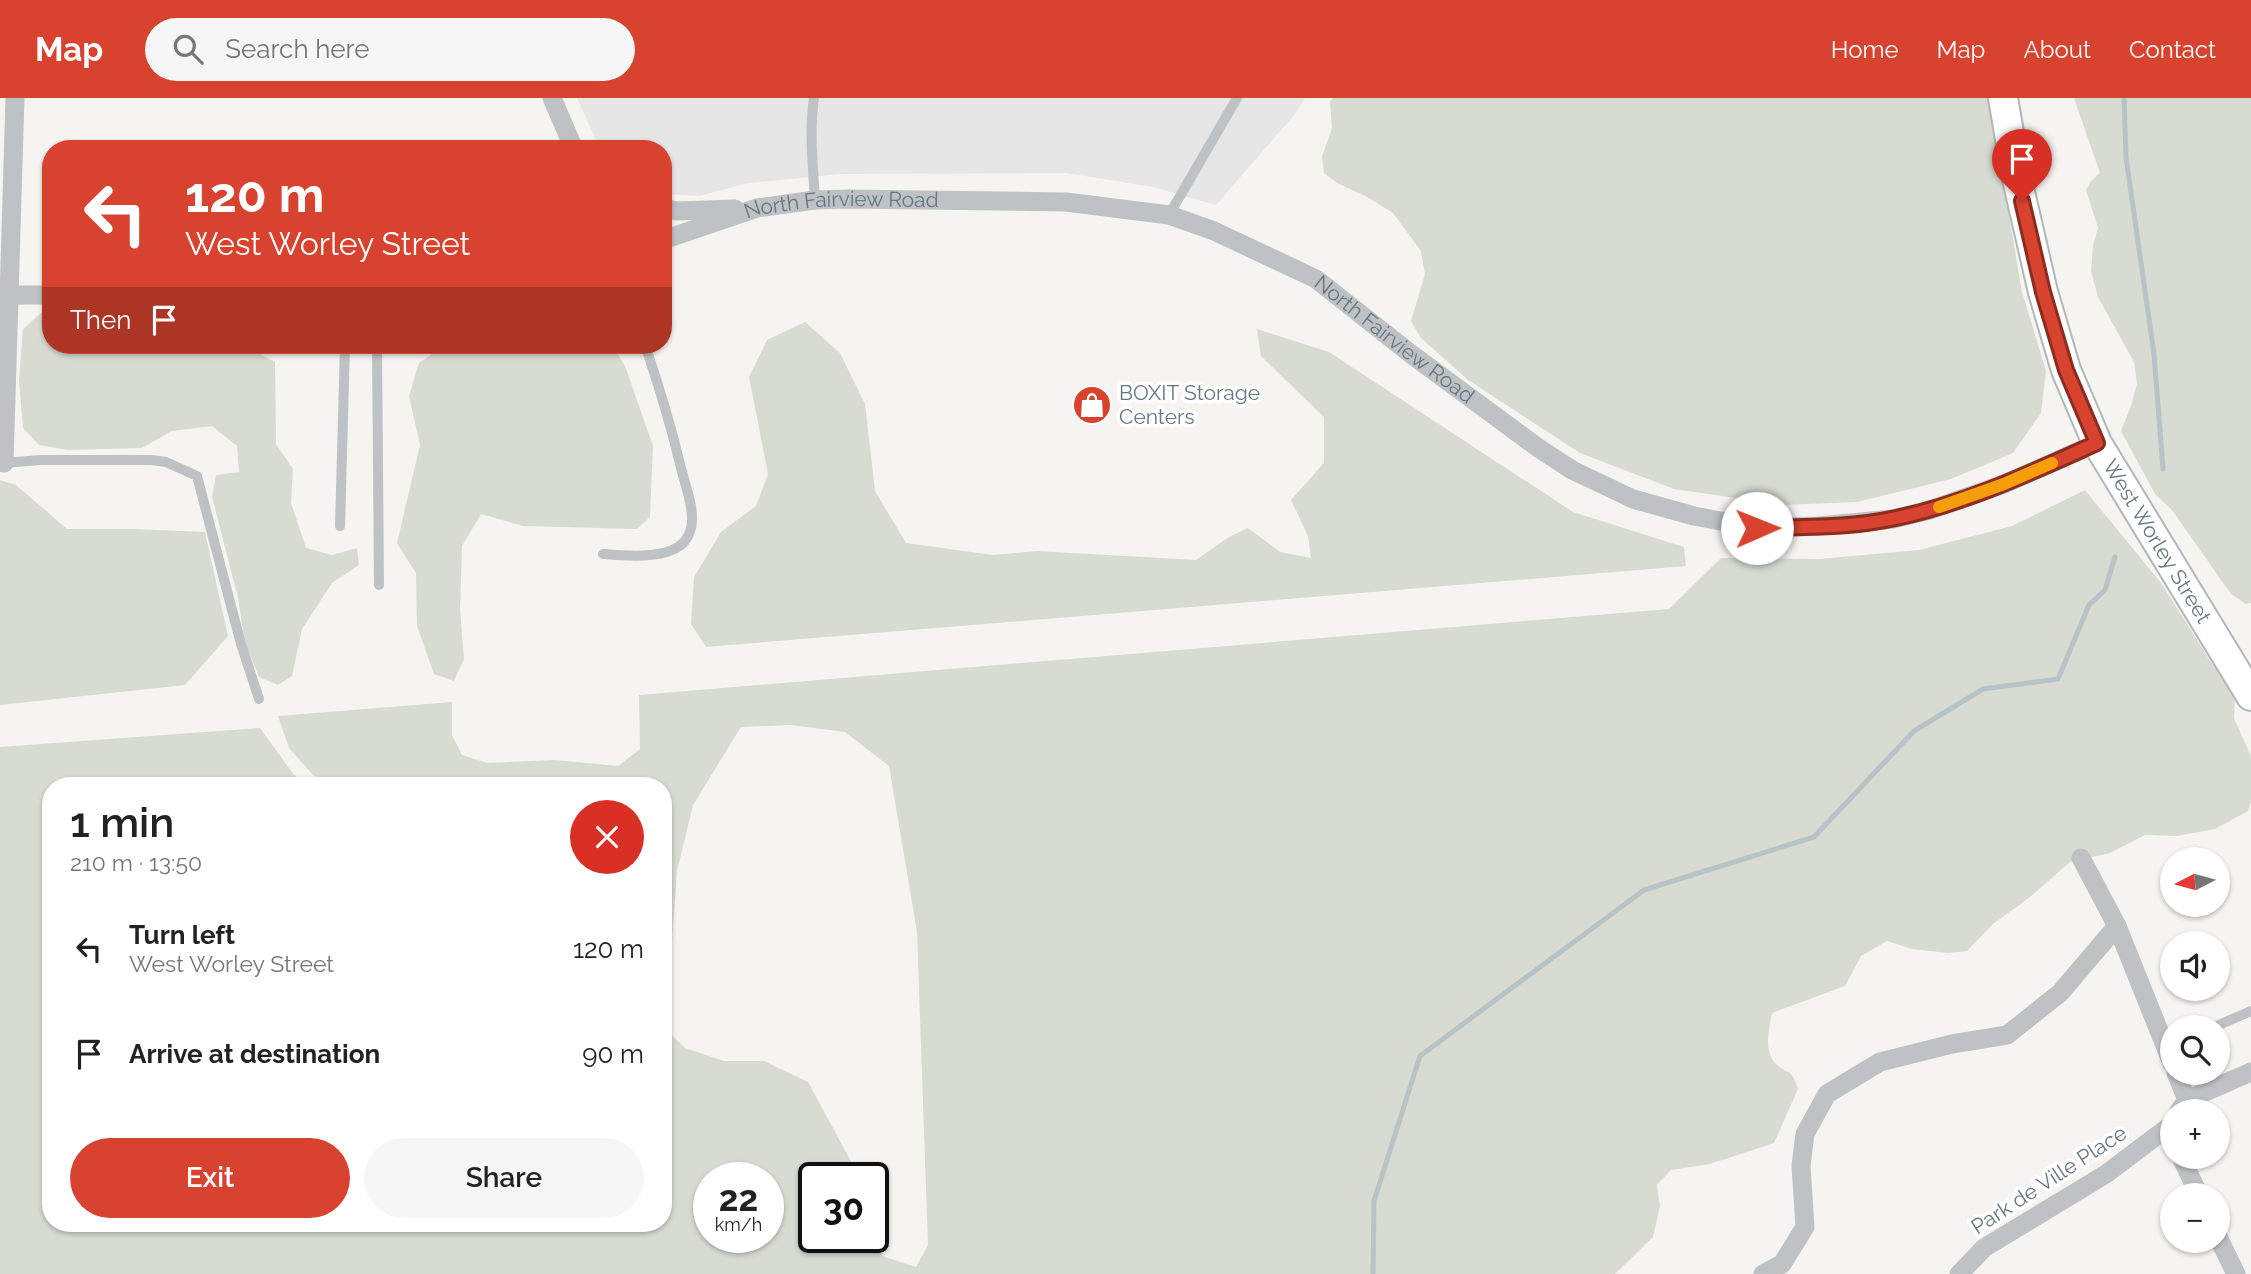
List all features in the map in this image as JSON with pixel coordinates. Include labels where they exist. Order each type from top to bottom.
[{"type":"street","points":[[4,463],[15,98]]},
{"type":"street","points":[[552,98],[570,140]]},
{"type":"street","name":"West Worley Street","points":[[2003,98],[2017,179],[2043,292],[2066,370],[2097,443],[2242,662],[2251,696]]},
{"type":"street","points":[[560,117],[577,140]]},
{"type":"street","name":"North Fairview Road","points":[[672,237],[757,208],[815,200],[1066,202],[1169,215],[1214,231],[1316,279],[1411,354],[1572,470],[1633,499],[1694,516],[1757,528],[1893,519],[1930,510],[2004,484],[2097,443]]},
{"type":"street","points":[[672,210],[757,208]]},
{"type":"street","points":[[10,295],[42,295]]},
{"type":"street","points":[[2081,858],[2117,926],[2160,1031]]},
{"type":"street","points":[[1763,1274],[1782,1264],[1805,1227],[1801,1166],[1805,1134],[1827,1094],[1880,1062],[1952,1044],[2007,1035],[2060,993],[2117,926]]},
{"type":"street","points":[[2197,1099],[2251,1072]]},
{"type":"street","name":"Park de Ville Place","points":[[1959,1274],[1984,1248],[2106,1174],[2160,1136]]},
{"type":"street","points":[[2226,1253],[2236,1274]]},
{"type":"lane","points":[[814,98],[811,131],[815,200]]},
{"type":"lane","points":[[1169,215],[1237,98]]},
{"type":"lane","points":[[340,526],[345,354]]},
{"type":"lane","points":[[377,354],[379,585]]},
{"type":"lane","points":[[603,554],[627,556],[667,552],[687,539],[692,522],[689,499],[665,403],[648,354]]},
{"type":"lane","points":[[4,463],[40,460],[166,461],[197,476],[241,644],[259,699]]},
{"type":"lane","points":[[2230,1020],[2251,1010]]},
{"type":"shaded area","points":[[577,98],[1305,98],[1295,114],[1216,205],[1153,187],[1066,173],[840,174],[748,183],[699,196],[672,194],[672,140],[596,140]]},
{"type":"shaded area","points":[[1333,98],[1989,98],[2022,292],[2046,371],[2041,413],[2013,453],[1951,479],[1857,502],[1783,505],[1674,489],[1580,453],[1468,380],[1421,338],[1411,321],[1425,274],[1421,251],[1393,213],[1337,183],[1324,173],[1322,157],[1332,128],[1330,101]]},
{"type":"shaded area","points":[[2074,98],[2251,98],[2251,603],[2246,604],[2231,594],[2172,510],[2155,494],[2121,431],[2137,384],[2134,362],[2098,297],[2091,271],[2093,245],[2098,228],[2086,190],[2100,173]]},
{"type":"shaded area","points":[[41,313],[42,354],[260,354],[275,362],[276,444],[293,469],[291,503],[306,548],[332,555],[357,548],[359,565],[332,583],[302,629],[292,676],[278,685],[259,677],[245,643],[238,598],[212,497],[216,475],[239,472],[237,446],[212,426],[172,431],[142,448],[68,450],[39,445],[23,428],[19,381],[23,329]]},
{"type":"shaded area","points":[[805,322],[840,353],[865,404],[875,491],[906,543],[993,555],[1037,551],[1196,560],[1229,537],[1248,528],[1280,552],[1311,558],[1308,536],[1291,500],[1324,463],[1324,417],[1261,356],[1257,329],[1329,352],[1573,512],[1684,547],[1686,566],[706,647],[691,624],[694,577],[721,532],[756,506],[768,474],[749,377],[767,340]]},
{"type":"shaded area","points":[[432,354],[618,354],[625,366],[653,446],[650,517],[637,529],[523,526],[481,514],[462,546],[460,609],[464,659],[454,681],[434,674],[417,626],[416,573],[397,543],[420,445],[409,396],[419,363]]},
{"type":"shaded area","points":[[0,480],[16,485],[67,529],[205,532],[228,636],[185,685],[0,705]]},
{"type":"shaded area","points":[[2085,490],[2161,583],[2235,695],[2234,718],[2251,756],[2251,802],[2248,811],[2215,829],[2177,836],[2145,835],[2110,853],[2070,862],[2030,897],[1993,924],[1967,951],[1948,953],[1912,949],[1887,941],[1861,956],[1845,986],[1772,1013],[1769,1053],[1776,1064],[1791,1074],[1798,1089],[1774,1143],[1710,1164],[1671,1170],[1657,1185],[1660,1206],[1653,1237],[1615,1274],[0,1274],[0,747],[260,728],[297,777],[42,777],[42,1232],[672,1232],[672,1035],[685,1048],[724,1061],[764,1061],[808,1082],[851,1162],[798,1162],[798,1253],[881,1253],[882,1256],[916,1267],[928,1245],[917,932],[889,766],[845,732],[791,725],[741,727],[693,805],[677,871],[672,940],[672,777],[317,777],[289,748],[278,716],[452,702],[452,735],[462,755],[487,763],[555,760],[618,766],[640,749],[639,695],[1669,609],[1721,558],[1819,559],[1919,550],[2012,526]]},
{"type":"waterway","points":[[2124,98],[2126,157],[2154,354],[2163,469]]},
{"type":"waterway","points":[[1373,1274],[1374,1201],[1420,1056],[1644,890],[1814,837],[1914,731],[1983,689],[2058,679],[2089,605],[2105,590],[2115,557]]},
{"type":"slow traffic","points":[[1939,507],[2004,484],[2052,463]]},
{"type":"place","name":"BOXIT Storage Centers","points":[[1092,405]]},
{"type":"route","points":[[1757,528],[1893,519],[1930,510],[2004,484],[2097,443],[2066,370],[2043,292],[2022,201]]}]
